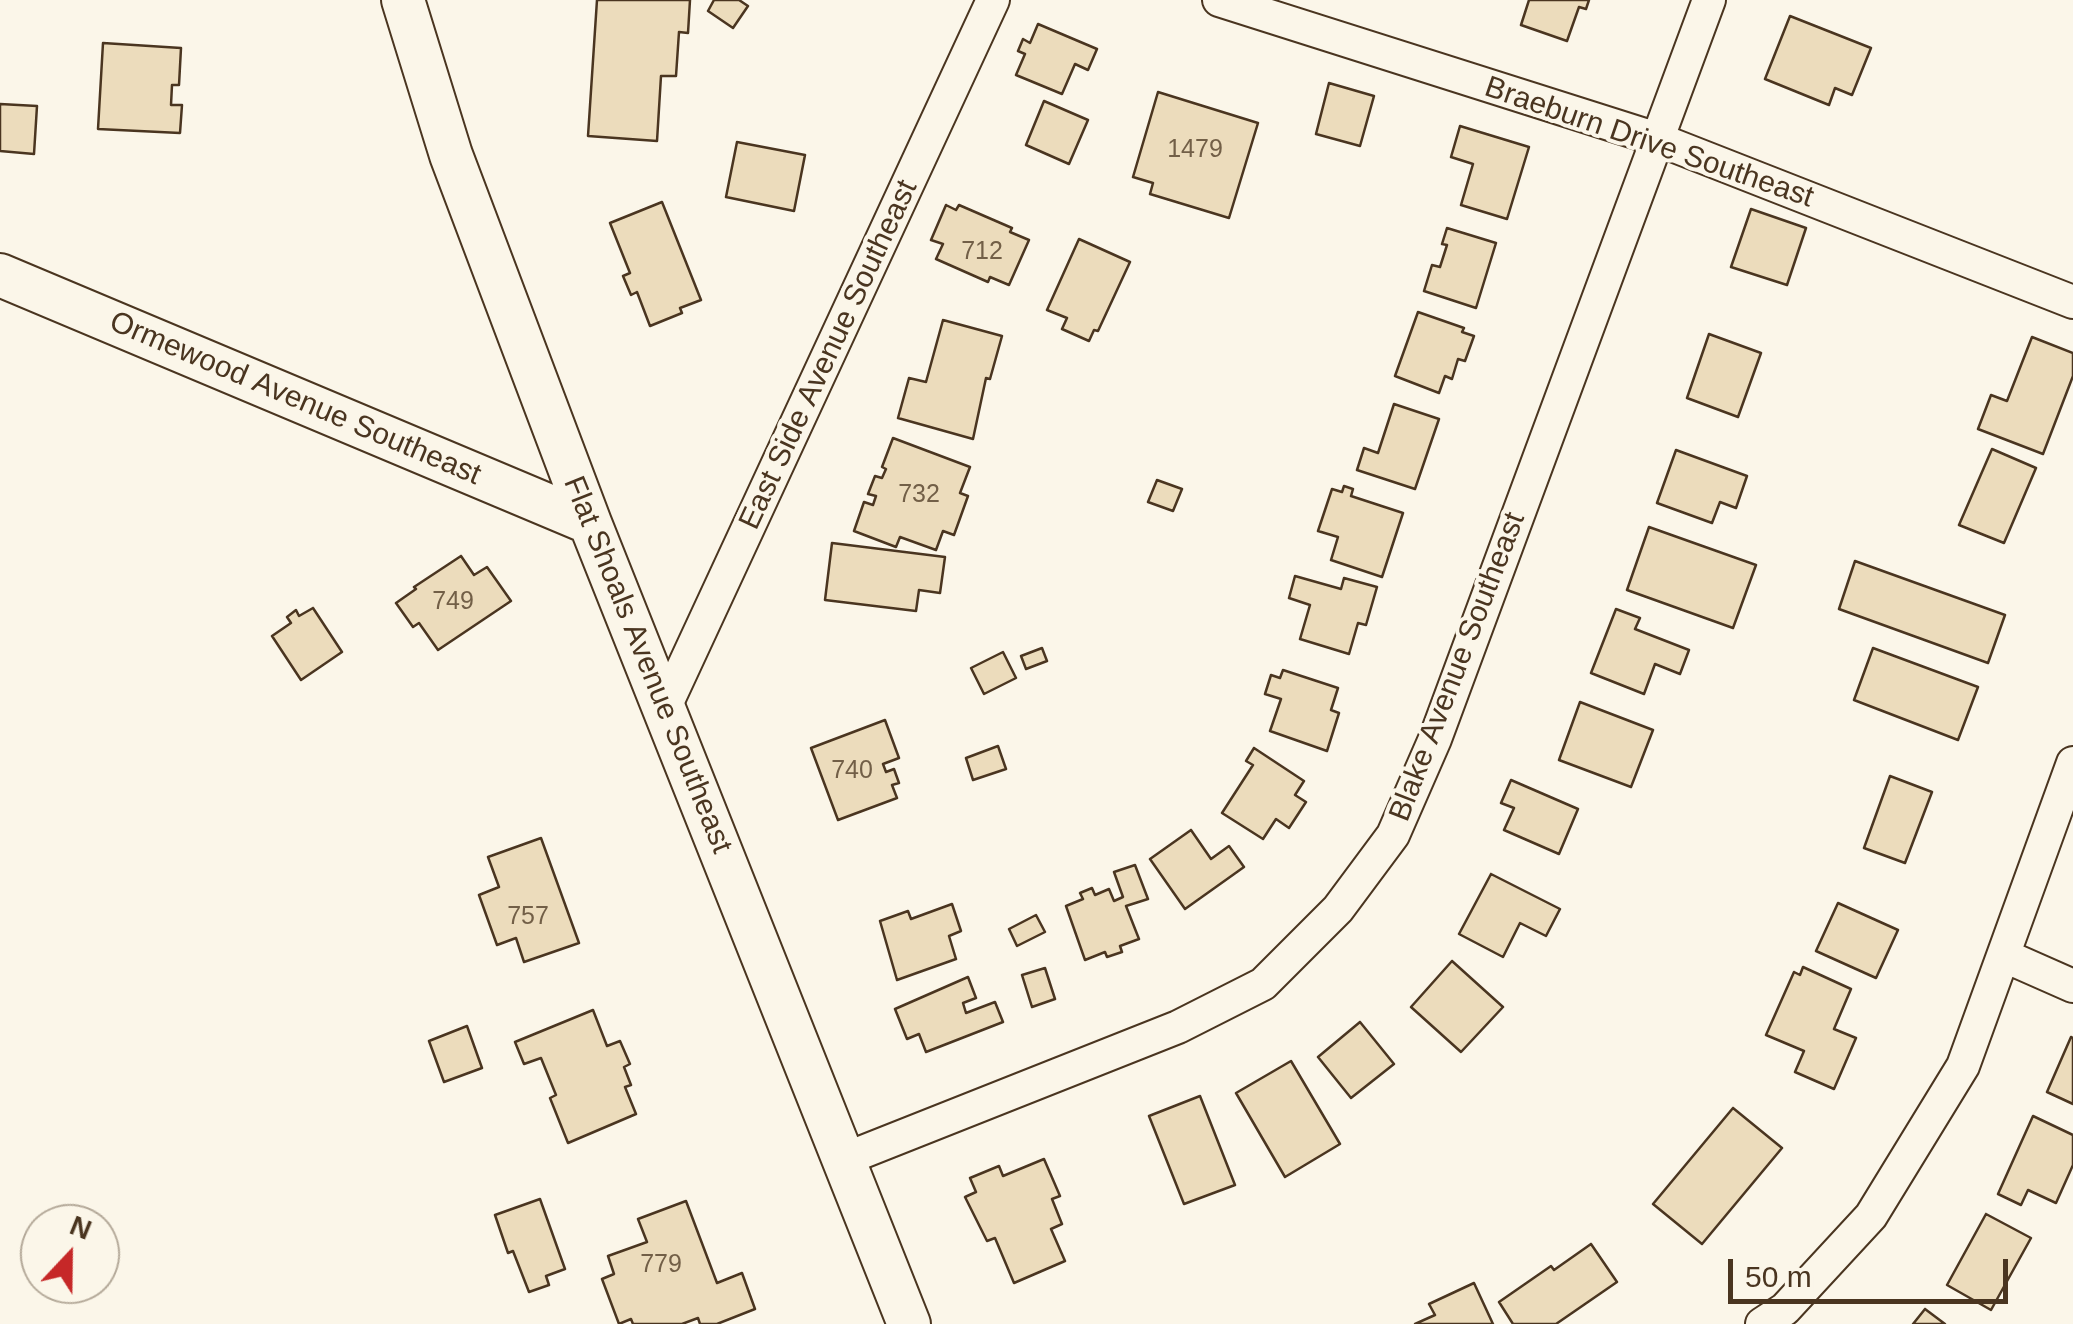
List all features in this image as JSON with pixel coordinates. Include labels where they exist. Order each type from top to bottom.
[{"type":"street","name":"Flat Shoals Avenue Southeast","points":[[403,0],[451,155],[590,523],[909,1324]]},
{"type":"street","name":"East Side Avenue Southeast","points":[[664,709],[993,0]]},
{"type":"street","name":"Braeburn Drive Southeast","points":[[1219,0],[1657,139],[2073,302]]},
{"type":"street","name":"Blake Avenue Southeast","points":[[845,1159],[1178,1027],[1264,984],[1338,909],[1392,835],[1436,739],[1709,0]]},
{"type":"street","name":"Ormewood Avenue Southeast","points":[[0,276],[590,523]]},
{"type":"street","points":[[1762,1324],[1785,1309],[1871,1216],[1963,1066],[2073,763]]},
{"type":"street","points":[[2006,956],[2073,986]]},
{"type":"building","points":[[597,0],[690,0],[688,33],[679,32],[676,76],[661,76],[657,141],[588,136]]},
{"type":"building","points":[[714,0],[739,0],[748,6],[733,28],[708,11]]},
{"type":"building","points":[[1529,0],[1589,0],[1586,9],[1579,7],[1567,41],[1521,25]]},
{"type":"building","points":[[1790,16],[1871,48],[1852,95],[1835,88],[1829,105],[1765,79]]},
{"type":"building","points":[[1038,24],[1097,49],[1088,70],[1075,64],[1062,94],[1016,75],[1025,54],[1018,51],[1023,39],[1030,43]]},
{"type":"building","points":[[103,43],[181,48],[179,85],[172,85],[171,105],[182,105],[180,133],[98,129]]},
{"type":"building","points":[[1329,83],[1374,96],[1360,146],[1316,134]]},
{"type":"building","points":[[1158,92],[1258,123],[1229,218],[1150,194],[1153,183],[1133,177]]},
{"type":"building","points":[[1044,101],[1088,120],[1069,164],[1026,145]]},
{"type":"building","points":[[0,104],[37,106],[34,154],[0,151]]},
{"type":"building","points":[[1460,126],[1529,147],[1507,219],[1461,205],[1473,164],[1451,157]]},
{"type":"building","points":[[737,142],[805,155],[794,211],[726,197]]},
{"type":"building","points":[[662,202],[701,300],[650,326],[637,292],[631,295],[623,276],[630,273],[610,223]]},
{"type":"building","points":[[946,205],[956,210],[959,205],[1012,228],[1010,232],[1029,240],[1009,285],[990,277],[988,282],[936,259],[943,244],[931,240]]},
{"type":"building","points":[[1751,209],[1806,228],[1787,285],[1731,267]]},
{"type":"building","points":[[1447,228],[1496,243],[1476,308],[1424,291],[1432,265],[1440,267],[1447,245],[1442,244]]},
{"type":"building","points":[[1079,239],[1130,262],[1098,331],[1094,330],[1089,341],[1062,329],[1067,318],[1047,310]]},
{"type":"building","points":[[1418,312],[1464,328],[1462,332],[1474,336],[1465,361],[1458,359],[1452,379],[1445,376],[1439,393],[1395,376]]},
{"type":"building","points":[[943,320],[1002,336],[990,379],[986,378],[973,439],[898,418],[909,378],[926,382]]},
{"type":"building","points":[[1709,334],[1761,353],[1738,417],[1687,398]]},
{"type":"building","points":[[2032,337],[2073,353],[2073,376],[2043,454],[1978,429],[1991,395],[2007,401]]},
{"type":"building","points":[[1394,404],[1439,419],[1415,489],[1357,470],[1364,448],[1378,453]]},
{"type":"building","points":[[893,438],[970,467],[960,493],[968,496],[954,535],[943,531],[936,550],[900,537],[896,547],[854,531],[864,502],[873,505],[876,496],[868,494],[875,476],[882,478]]},
{"type":"building","points":[[1992,449],[2036,468],[2004,543],[1959,525]]},
{"type":"building","points":[[1676,450],[1747,476],[1736,508],[1720,502],[1712,523],[1657,503]]},
{"type":"building","points":[[1157,480],[1182,489],[1173,511],[1148,502]]},
{"type":"building","points":[[1344,486],[1353,489],[1351,496],[1403,513],[1382,577],[1331,560],[1338,537],[1318,531],[1332,489],[1342,492]]},
{"type":"building","points":[[1649,527],[1756,565],[1733,628],[1627,590]]},
{"type":"building","points":[[832,543],[945,557],[940,593],[919,590],[916,611],[825,600]]},
{"type":"building","points":[[461,556],[474,575],[487,567],[511,601],[438,650],[419,623],[413,627],[396,603]]},
{"type":"building","points":[[1855,561],[2005,615],[1988,663],[1839,609]]},
{"type":"building","points":[[1295,576],[1341,589],[1344,578],[1377,587],[1366,625],[1358,623],[1349,654],[1300,639],[1310,605],[1289,598]]},
{"type":"building","points":[[313,608],[342,652],[301,680],[272,636],[291,623],[287,617],[296,610],[299,616]]},
{"type":"building","points":[[1616,609],[1640,618],[1635,629],[1689,650],[1680,674],[1655,664],[1644,694],[1591,673]]},
{"type":"building","points":[[1042,648],[1047,661],[1026,669],[1021,656]]},
{"type":"building","points":[[1873,648],[1978,687],[1958,740],[1854,700]]},
{"type":"building","points":[[1003,652],[1016,678],[984,694],[971,668]]},
{"type":"building","points":[[1283,670],[1338,688],[1331,710],[1339,713],[1327,751],[1270,731],[1281,699],[1265,694],[1271,675],[1280,678]]},
{"type":"building","points":[[1580,702],[1653,730],[1631,787],[1559,760]]},
{"type":"building","points":[[885,720],[899,758],[883,764],[886,772],[894,769],[899,783],[892,785],[897,798],[838,820],[811,748]]},
{"type":"building","points":[[998,746],[1006,769],[973,780],[966,758]]},
{"type":"building","points":[[1254,748],[1304,781],[1295,795],[1306,802],[1289,828],[1276,819],[1263,839],[1222,813],[1253,765],[1246,761]]},
{"type":"building","points":[[1890,776],[1932,792],[1905,863],[1864,848]]},
{"type":"building","points":[[1511,780],[1578,809],[1559,854],[1504,830],[1514,808],[1501,803]]},
{"type":"building","points":[[1191,830],[1211,859],[1229,846],[1244,867],[1185,909],[1150,859]]},
{"type":"building","points":[[541,838],[579,943],[524,962],[516,938],[497,945],[479,895],[499,887],[488,857]]},
{"type":"building","points":[[1135,865],[1148,899],[1126,906],[1139,939],[1120,946],[1122,952],[1107,957],[1105,952],[1085,960],[1066,906],[1083,899],[1080,893],[1092,888],[1095,895],[1109,889],[1114,901],[1123,897],[1114,872]]},
{"type":"building","points":[[1491,874],[1560,909],[1546,936],[1520,923],[1503,957],[1459,934]]},
{"type":"building","points":[[1838,903],[1898,930],[1876,978],[1816,951]]},
{"type":"building","points":[[952,904],[961,931],[949,936],[956,959],[897,980],[880,921],[908,911],[911,919]]},
{"type":"building","points":[[1036,915],[1045,932],[1017,946],[1009,929]]},
{"type":"building","points":[[1452,961],[1503,1007],[1461,1052],[1411,1007]]},
{"type":"building","points":[[1803,967],[1851,989],[1834,1029],[1856,1038],[1834,1089],[1795,1072],[1804,1051],[1766,1035],[1794,972],[1800,975]]},
{"type":"building","points":[[1045,968],[1055,999],[1032,1007],[1022,975]]},
{"type":"building","points":[[968,977],[976,998],[963,1003],[966,1013],[995,1002],[1003,1022],[926,1052],[919,1034],[907,1039],[895,1009]]},
{"type":"building","points":[[593,1010],[607,1046],[620,1041],[630,1064],[624,1067],[631,1085],[625,1087],[636,1114],[568,1143],[550,1098],[556,1095],[541,1058],[524,1064],[515,1042]]},
{"type":"building","points":[[1360,1022],[1394,1064],[1351,1098],[1318,1057]]},
{"type":"building","points":[[467,1026],[482,1068],[444,1082],[429,1041]]},
{"type":"building","points":[[2073,1038],[2073,1104],[2047,1092]]},
{"type":"building","points":[[1291,1061],[1340,1144],[1285,1177],[1236,1093]]},
{"type":"building","points":[[1200,1096],[1235,1185],[1184,1204],[1149,1116]]},
{"type":"building","points":[[1733,1108],[1782,1148],[1702,1244],[1653,1204]]},
{"type":"building","points":[[2033,1116],[2073,1135],[2073,1165],[2056,1203],[2028,1190],[2021,1205],[1998,1194]]},
{"type":"building","points":[[1044,1159],[1060,1196],[1052,1199],[1062,1224],[1051,1229],[1065,1261],[1014,1283],[995,1238],[987,1241],[965,1197],[976,1192],[970,1178],[999,1166],[1003,1176]]},
{"type":"building","points":[[540,1199],[565,1269],[546,1276],[549,1285],[529,1292],[513,1251],[508,1253],[495,1215]]},
{"type":"building","points":[[686,1201],[717,1283],[742,1273],[755,1309],[717,1324],[700,1324],[698,1318],[682,1324],[633,1324],[631,1319],[619,1324],[602,1279],[614,1274],[608,1256],[647,1242],[638,1219]]},
{"type":"building","points":[[1986,1214],[2031,1238],[1991,1310],[1947,1285]]},
{"type":"building","points":[[1591,1244],[1617,1282],[1556,1324],[1513,1324],[1499,1302]]},
{"type":"building","points":[[1474,1283],[1493,1324],[1415,1324],[1435,1315],[1429,1304]]},
{"type":"building","points":[[1925,1309],[1945,1324],[1913,1324]]}]
